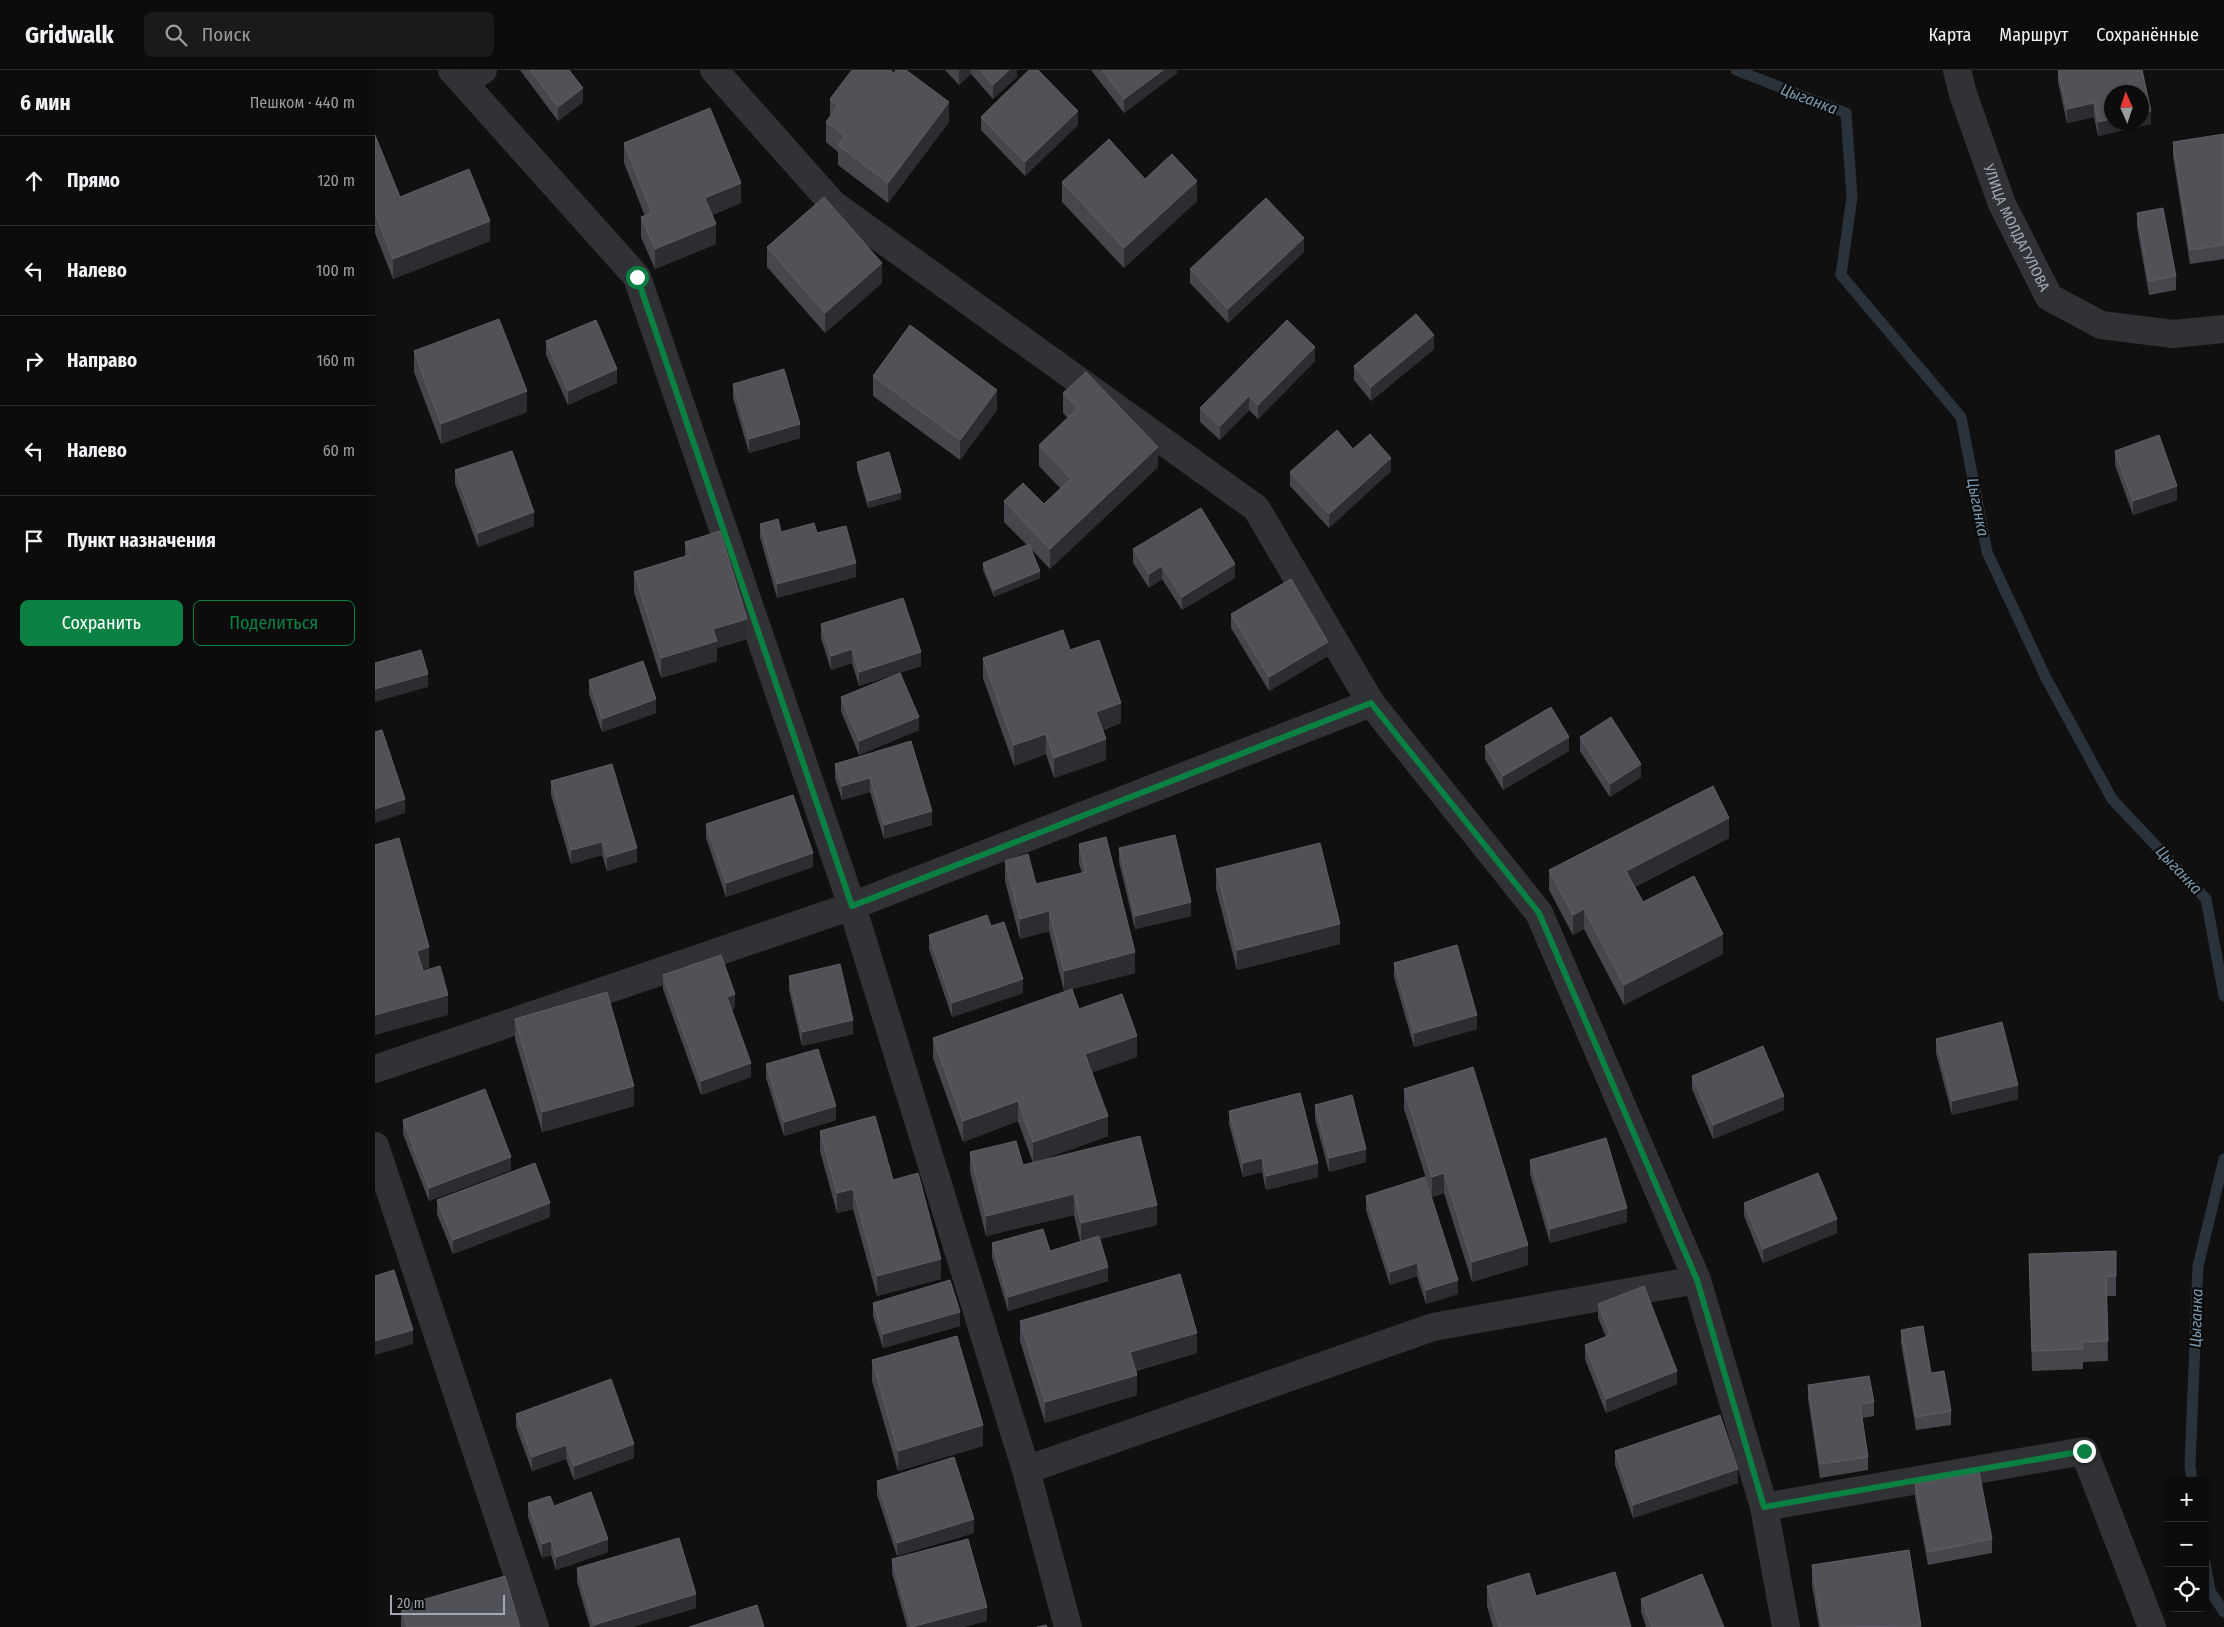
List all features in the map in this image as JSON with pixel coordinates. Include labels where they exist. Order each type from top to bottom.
[{"type":"street","points":[[714,70],[833,204],[1256,508],[1371,703],[1539,913],[1697,1280],[1764,1507],[1786,1627]]},
{"type":"street","name":"УЛИЦА МОЛДАГУЛОВА","points":[[1957,70],[1963,94],[2002,204],[2049,297],[2101,324],[2173,334],[2224,329]]},
{"type":"street","points":[[466,74],[637,277],[852,906],[1026,1470],[1068,1627]]},
{"type":"street","points":[[375,1070],[852,906],[1371,703]]},
{"type":"street","points":[[375,1146],[535,1627]]},
{"type":"street","points":[[1026,1470],[1433,1327],[1697,1280]]},
{"type":"street","points":[[1764,1507],[2084,1451],[2152,1627]]},
{"type":"building","points":[[530,70],[569,70],[583,88],[558,107]]},
{"type":"building","points":[[852,70],[890,70],[894,73],[896,70],[906,70],[949,102],[888,183],[838,145],[845,136],[826,122],[838,106],[830,99]]},
{"type":"building","points":[[980,70],[1009,70],[993,85]]},
{"type":"building","points":[[1029,70],[1038,70],[1078,111],[1025,162],[981,117]]},
{"type":"building","points":[[1102,70],[1163,70],[1124,99]]},
{"type":"building","points":[[2058,70],[2142,70],[2145,85],[2104,85],[2104,121],[2098,122],[2094,103],[2067,109]]},
{"type":"building","points":[[710,108],[741,183],[705,198],[716,224],[655,249],[641,217],[652,213],[624,143]]},
{"type":"building","points":[[2224,134],[2224,245],[2190,250],[2173,142]]},
{"type":"building","points":[[375,135],[400,197],[469,169],[490,221],[393,259],[375,213]]},
{"type":"building","points":[[1109,139],[1145,179],[1172,154],[1197,181],[1124,248],[1062,182]]},
{"type":"building","points":[[824,197],[882,263],[825,313],[767,247]]},
{"type":"building","points":[[1266,198],[1304,238],[1228,309],[1190,269]]},
{"type":"building","points":[[2163,208],[2176,276],[2149,281],[2137,213]]},
{"type":"building","points":[[1416,314],[1434,335],[1371,387],[1354,366]]},
{"type":"building","points":[[499,319],[527,391],[441,424],[414,351]]},
{"type":"building","points":[[596,320],[617,369],[568,391],[546,341]]},
{"type":"building","points":[[1287,320],[1315,347],[1258,405],[1249,396],[1220,426],[1200,408]]},
{"type":"building","points":[[910,325],[997,390],[960,440],[873,376]]},
{"type":"building","points":[[784,369],[800,424],[749,439],[733,384]]},
{"type":"building","points":[[1086,372],[1158,447],[1050,549],[1004,501],[1023,483],[1044,504],[1071,479],[1039,445],[1078,408],[1063,393]]},
{"type":"building","points":[[1337,430],[1353,449],[1370,434],[1391,458],[1329,514],[1290,472]]},
{"type":"building","points":[[2159,435],[2177,486],[2133,501],[2115,451]]},
{"type":"building","points":[[512,451],[534,512],[478,533],[455,470]]},
{"type":"building","points":[[889,452],[901,492],[868,501],[857,462]]},
{"type":"building","points":[[1201,508],[1235,564],[1182,597],[1162,566],[1149,574],[1133,549]]},
{"type":"building","points":[[778,519],[781,532],[814,523],[817,533],[846,526],[856,563],[777,584],[760,524]]},
{"type":"building","points":[[720,531],[747,619],[713,629],[717,641],[661,658],[634,572],[689,555],[685,542]]},
{"type":"building","points":[[1029,544],[1040,571],[994,590],[983,563]]},
{"type":"building","points":[[1291,579],[1328,642],[1269,677],[1231,614]]},
{"type":"building","points":[[903,598],[921,652],[859,672],[852,649],[831,656],[821,624]]},
{"type":"building","points":[[1063,630],[1070,650],[1099,640],[1121,703],[1096,712],[1106,739],[1054,758],[1046,734],[1014,745],[983,658]]},
{"type":"building","points":[[421,650],[428,674],[375,689],[375,663]]},
{"type":"building","points":[[643,661],[656,699],[602,719],[589,680]]},
{"type":"building","points":[[900,673],[919,717],[859,741],[841,697]]},
{"type":"building","points":[[1551,707],[1569,737],[1503,776],[1485,746]]},
{"type":"building","points":[[1611,717],[1641,764],[1610,784],[1580,737]]},
{"type":"building","points":[[382,730],[405,799],[375,809],[375,732]]},
{"type":"building","points":[[911,741],[932,811],[884,825],[870,778],[842,786],[835,764]]},
{"type":"building","points":[[612,764],[637,848],[607,857],[602,842],[571,850],[551,781]]},
{"type":"building","points":[[1713,786],[1729,818],[1626,871],[1643,902],[1694,876],[1723,934],[1624,985],[1584,909],[1573,915],[1549,870]]},
{"type":"building","points":[[793,795],[813,853],[726,883],[706,824]]},
{"type":"building","points":[[1175,835],[1191,902],[1135,916],[1119,848]]},
{"type":"building","points":[[1106,837],[1135,952],[1064,971],[1049,911],[1020,919],[1005,861],[1028,854],[1036,884],[1086,872],[1079,844]]},
{"type":"building","points":[[399,838],[429,947],[417,951],[423,971],[440,966],[448,995],[375,1015],[375,845]]},
{"type":"building","points":[[1320,843],[1340,924],[1237,950],[1216,869]]},
{"type":"building","points":[[987,915],[991,926],[1004,922],[1023,979],[952,1003],[929,935]]},
{"type":"building","points":[[1457,945],[1477,1015],[1414,1033],[1394,963]]},
{"type":"building","points":[[721,955],[735,994],[727,997],[751,1063],[701,1081],[663,975]]},
{"type":"building","points":[[840,964],[853,1020],[802,1032],[789,976]]},
{"type":"building","points":[[1072,989],[1079,1009],[1122,994],[1137,1036],[1085,1054],[1108,1116],[1033,1142],[1018,1101],[963,1121],[933,1038]]},
{"type":"building","points":[[607,992],[634,1086],[542,1112],[515,1019]]},
{"type":"building","points":[[2002,1022],[2018,1085],[1952,1101],[1936,1039]]},
{"type":"building","points":[[1763,1046],[1784,1096],[1713,1125],[1692,1076]]},
{"type":"building","points":[[818,1049],[836,1106],[784,1122],[766,1064]]},
{"type":"building","points":[[1473,1067],[1528,1245],[1472,1262],[1444,1173],[1432,1177],[1404,1089]]},
{"type":"building","points":[[485,1089],[511,1157],[429,1188],[403,1120]]},
{"type":"building","points":[[1300,1093],[1318,1163],[1266,1176],[1262,1158],[1243,1163],[1229,1111]]},
{"type":"building","points":[[1352,1095],[1366,1149],[1329,1158],[1315,1105]]},
{"type":"building","points":[[875,1116],[893,1180],[918,1173],[941,1259],[877,1276],[853,1189],[837,1193],[820,1131]]},
{"type":"building","points":[[1140,1136],[1157,1205],[1081,1223],[1074,1194],[986,1216],[970,1152],[1016,1141],[1023,1165]]},
{"type":"building","points":[[1606,1138],[1627,1208],[1550,1229],[1530,1160]]},
{"type":"building","points":[[535,1163],[550,1203],[453,1240],[437,1200]]},
{"type":"building","points":[[1818,1173],[1837,1219],[1763,1249],[1744,1203]]},
{"type":"building","points":[[1425,1177],[1458,1280],[1426,1290],[1417,1263],[1390,1272],[1366,1196]]},
{"type":"building","points":[[1043,1229],[1050,1251],[1099,1236],[1108,1267],[1008,1297],[992,1243]]},
{"type":"building","points":[[2116,1251],[2116,1276],[2106,1276],[2108,1341],[2082,1342],[2083,1349],[2032,1351],[2029,1254]]},
{"type":"building","points":[[394,1270],[413,1330],[375,1341],[375,1276]]},
{"type":"building","points":[[1180,1274],[1197,1333],[1130,1352],[1137,1375],[1045,1402],[1020,1321]]},
{"type":"building","points":[[950,1280],[960,1312],[883,1334],[873,1303]]},
{"type":"building","points":[[1644,1286],[1677,1371],[1606,1399],[1585,1345],[1610,1335],[1598,1304]]},
{"type":"building","points":[[1923,1326],[1931,1373],[1944,1371],[1951,1411],[1916,1417],[1901,1330]]},
{"type":"building","points":[[957,1336],[983,1425],[898,1451],[872,1360]]},
{"type":"building","points":[[1869,1376],[1874,1402],[1860,1404],[1868,1457],[1820,1464],[1808,1385]]},
{"type":"building","points":[[611,1379],[634,1444],[574,1466],[566,1445],[532,1457],[516,1414]]},
{"type":"building","points":[[1720,1415],[1738,1469],[1633,1505],[1615,1451]]},
{"type":"building","points":[[954,1457],[974,1519],[897,1543],[877,1481]]},
{"type":"building","points":[[1979,1471],[1992,1539],[1928,1552],[1915,1484]]},
{"type":"building","points":[[591,1492],[608,1539],[556,1557],[551,1541],[542,1544],[528,1503],[550,1496],[554,1506]]},
{"type":"building","points":[[679,1538],[696,1594],[594,1625],[577,1568]]},
{"type":"building","points":[[968,1539],[987,1607],[911,1627],[892,1559]]},
{"type":"building","points":[[1909,1550],[1921,1626],[1822,1627],[1812,1565]]},
{"type":"building","points":[[1615,1572],[1631,1627],[1499,1627],[1487,1586],[1529,1573],[1536,1596]]},
{"type":"building","points":[[1702,1574],[1724,1627],[1652,1627],[1641,1599]]},
{"type":"building","points":[[505,1576],[520,1627],[407,1627],[401,1606]]},
{"type":"building","points":[[757,1605],[764,1627],[689,1627]]},
{"type":"waterway","name":"Цыганка","points":[[1736,70],[1846,113],[1852,197],[1841,275],[1961,417],[1987,552],[2046,678],[2112,799],[2206,899],[2224,996]]},
{"type":"waterway","name":"Цыганка","points":[[2191,1477],[2190,1466],[2198,1266],[2224,1159]]},
{"type":"waterway","name":"Цыганка","points":[[2206,1567],[2210,1591],[2224,1612]]},
{"type":"route","points":[[637,277],[852,906],[1371,703],[1539,913],[1697,1280],[1764,1507],[2084,1451]]}]
